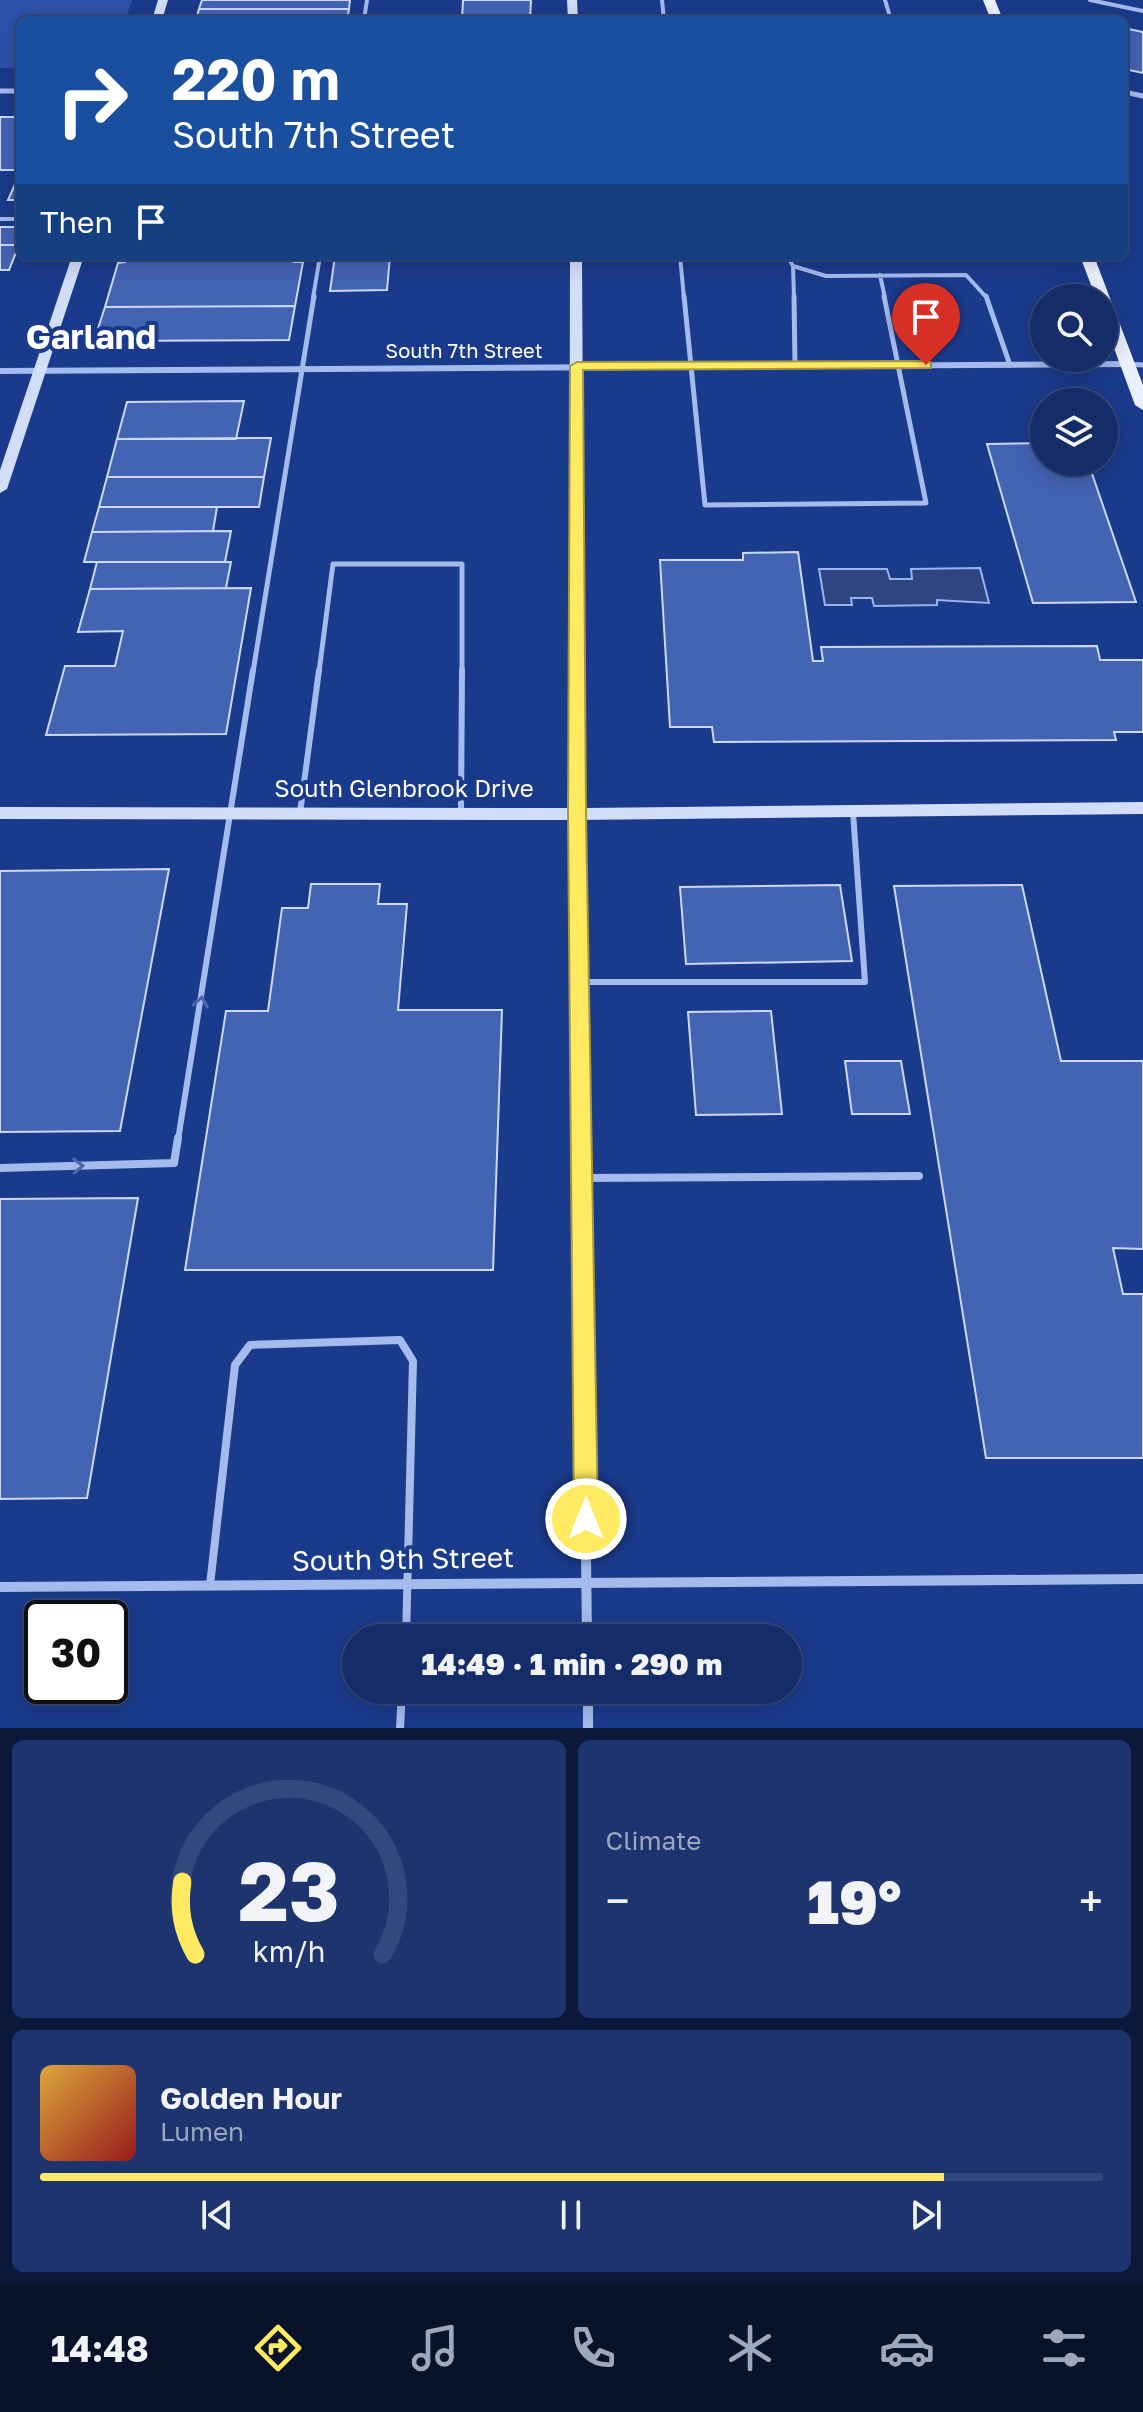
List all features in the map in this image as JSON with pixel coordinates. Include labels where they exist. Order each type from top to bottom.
[{"type":"main road","points":[[1088,260],[1097,284]]},
{"type":"main road","points":[[1118,329],[1136,364],[1143,405]]},
{"type":"street","points":[[0,489],[6,452],[39,371],[77,260]]},
{"type":"street","points":[[576,260],[577,814],[587,1624]]},
{"type":"street","name":"South 7th Street","points":[[0,371],[1136,364]]},
{"type":"street","name":"South Glenbrook Drive","points":[[0,813],[577,814],[1143,808]]},
{"type":"street","name":"South 9th Street","points":[[0,1587],[1143,1579]]},
{"type":"street","points":[[588,1704],[588,1728]]},
{"type":"lane","points":[[1090,0],[1143,11]]},
{"type":"lane","points":[[0,1168],[174,1163],[319,260]]},
{"type":"lane","points":[[680,260],[705,505],[926,503],[880,275]]},
{"type":"lane","points":[[789,260],[793,266],[795,365]]},
{"type":"lane","points":[[793,266],[826,276],[966,275],[978,282],[990,303],[1010,365]]},
{"type":"lane","points":[[300,813],[333,564],[462,564],[461,813]]},
{"type":"lane","points":[[579,982],[865,982],[853,811]]},
{"type":"lane","points":[[583,1178],[919,1176]]},
{"type":"lane","points":[[210,1585],[235,1365],[250,1345],[355,1339],[400,1340],[413,1361],[407,1624]]},
{"type":"lane","points":[[400,1728],[401,1704]]},
{"type":"shaded area","points":[[0,0],[132,0],[126,16],[16,16],[16,68],[0,68]]},
{"type":"shaded area","points":[[980,568],[989,603],[937,600],[937,605],[874,606],[872,598],[851,598],[852,605],[825,605],[819,569],[887,569],[890,579],[912,579],[911,569]]},
{"type":"building","points":[[202,0],[350,0],[349,9],[199,9]]},
{"type":"building","points":[[463,0],[531,0],[530,16],[462,16]]},
{"type":"building","points":[[199,9],[349,9],[348,16],[197,16]]},
{"type":"building","points":[[1128,29],[1143,32],[1143,73],[1128,70]]},
{"type":"building","points":[[0,117],[16,117],[16,170],[0,170]]},
{"type":"building","points":[[16,182],[16,200],[8,200]]},
{"type":"building","points":[[0,227],[16,227],[16,245],[0,245]]},
{"type":"building","points":[[0,245],[16,245],[9,270],[0,270]]},
{"type":"building","points":[[334,260],[390,260],[387,290],[330,291]]},
{"type":"building","points":[[303,262],[295,306],[105,307],[118,263]]},
{"type":"building","points":[[295,306],[289,340],[94,341],[105,307]]},
{"type":"building","points":[[244,401],[236,439],[117,439],[127,402]]},
{"type":"building","points":[[271,438],[264,477],[107,477],[117,439]]},
{"type":"building","points":[[1030,443],[1030,476],[1093,476],[1136,602],[1033,603],[987,444]]},
{"type":"building","points":[[107,477],[264,477],[259,507],[99,507]]},
{"type":"building","points":[[99,507],[217,507],[213,531],[92,532]]},
{"type":"building","points":[[231,531],[225,562],[84,562],[92,532]]},
{"type":"building","points":[[798,552],[813,661],[823,661],[821,647],[1097,646],[1100,660],[1143,660],[1143,732],[1114,732],[1116,740],[714,742],[712,727],[670,727],[660,560],[743,560],[743,553]]},
{"type":"building","points":[[97,562],[231,562],[226,588],[90,589]]},
{"type":"building","points":[[251,588],[226,734],[46,735],[65,666],[115,666],[123,631],[78,632],[90,589]]},
{"type":"building","points":[[169,869],[120,1131],[0,1132],[0,871]]},
{"type":"building","points":[[311,884],[380,884],[378,904],[407,904],[398,1010],[502,1010],[493,1270],[185,1270],[226,1011],[268,1011],[282,908],[308,908]]},
{"type":"building","points":[[840,885],[852,961],[686,964],[680,887]]},
{"type":"building","points":[[1022,885],[1061,1061],[1143,1061],[1143,1249],[1113,1248],[1123,1294],[1143,1294],[1143,1458],[986,1458],[894,886]]},
{"type":"building","points":[[771,1011],[782,1114],[696,1115],[688,1012]]},
{"type":"building","points":[[845,1061],[901,1061],[910,1114],[852,1114]]},
{"type":"building","points":[[138,1198],[87,1498],[0,1499],[0,1199]]},
{"type":"district","name":"Garland","points":[[91,337]]},
{"type":"route","points":[[586,1519],[577,814],[577,366],[926,365]]}]
